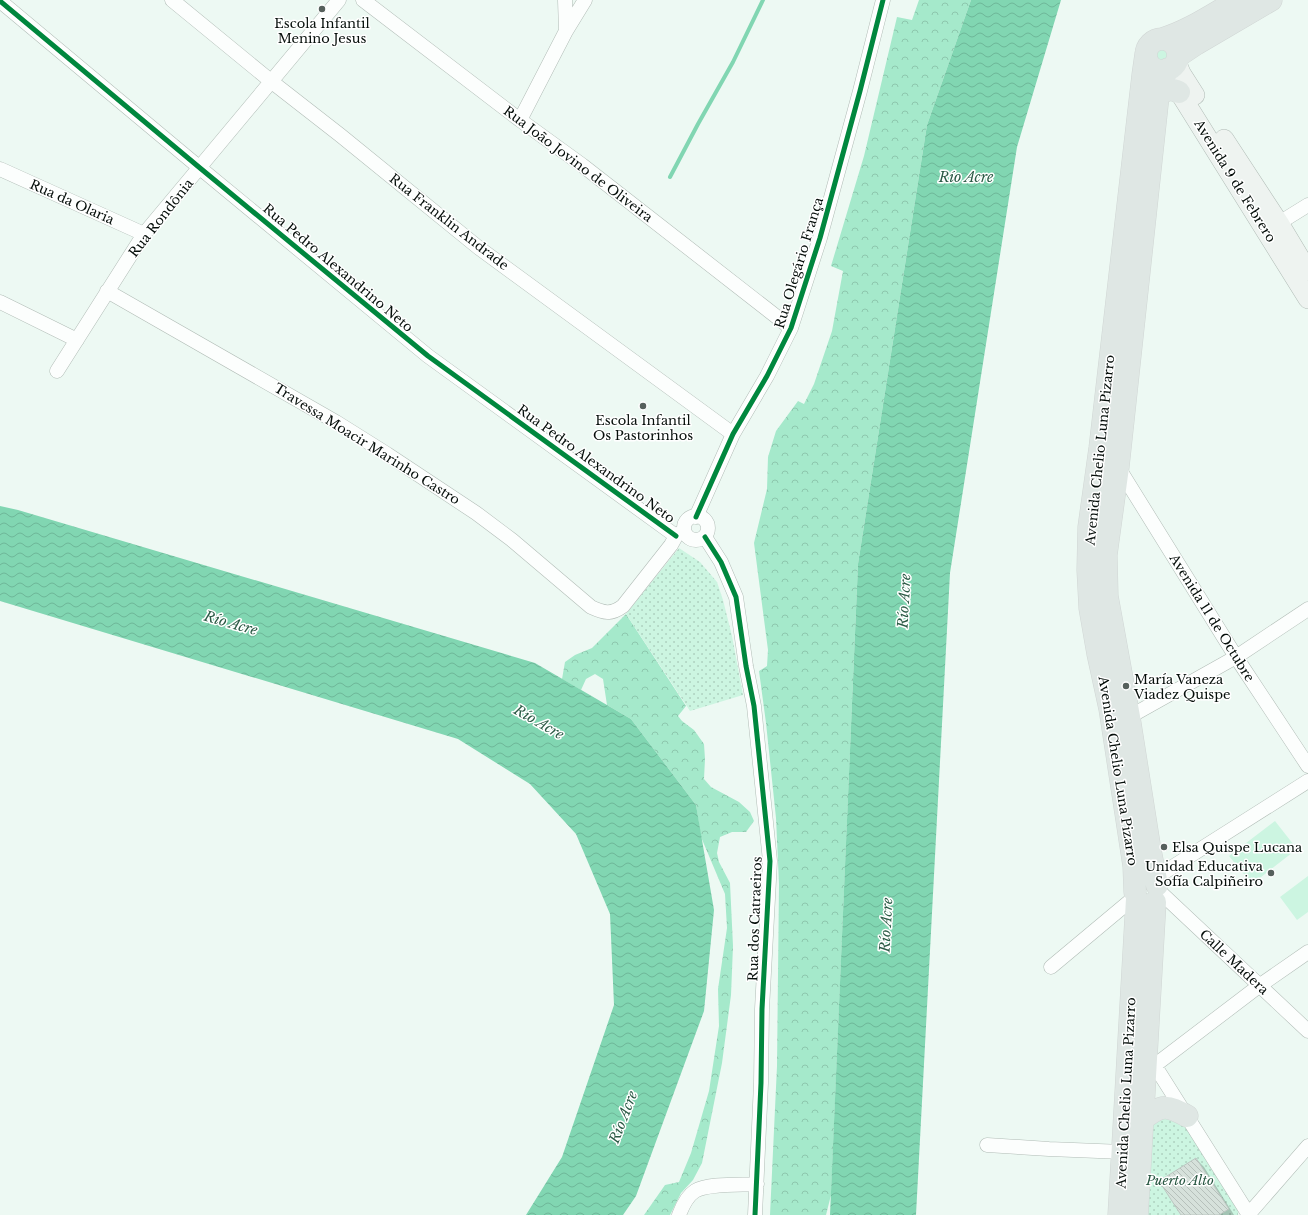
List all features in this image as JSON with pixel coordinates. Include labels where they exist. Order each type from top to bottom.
[{"type":"main road","points":[[1179,92],[1172,88],[1165,90],[1164,69],[1147,50],[1153,42],[1177,34],[1238,0]]},
{"type":"main road","points":[[1164,69],[1196,44],[1272,0]]},
{"type":"main road","name":"Avenida Chelio Luna Pizarro","points":[[1119,1215],[1123,1152],[1148,892],[1134,866],[1110,709],[1090,608],[1088,570],[1089,527],[1100,448],[1143,75],[1164,69],[1118,467],[1106,555],[1107,596],[1129,717],[1148,892],[1149,1063],[1143,1119],[1138,1215]]},
{"type":"main road","points":[[1143,1119],[1153,1111],[1163,1108],[1173,1108],[1187,1116]]},
{"type":"street","name":"Rua Franklin Andrade","points":[[172,0],[480,248],[733,434]]},
{"type":"street","name":"Rua Rondônia","points":[[57,371],[144,234],[340,0]]},
{"type":"street","name":"Rua João Jovino de Oliveira","points":[[363,0],[520,120],[582,165],[791,328]]},
{"type":"street","points":[[565,0],[566,31]]},
{"type":"street","points":[[520,120],[566,31],[585,0]]},
{"type":"street","name":"Rua Olegário França","points":[[696,516],[733,434],[767,376],[791,328],[820,238],[884,0]]},
{"type":"street","name":"Rua Pedro Alexandrino Neto","points":[[0,1],[428,356],[680,533]]},
{"type":"street","name":"Avenida 9 de Febrero","points":[[1164,69],[1181,73],[1279,223],[1308,271]]},
{"type":"street","name":"Avenida 9 de Febrero","points":[[1179,92],[1308,299]]},
{"type":"street","name":"Rua da Olaria","points":[[0,169],[144,234]]},
{"type":"street","points":[[1279,223],[1308,205]]},
{"type":"street","name":"Travessa Moacir Marinho Castro","points":[[107,291],[336,422],[400,463],[476,513],[512,540],[592,607],[604,612],[614,612],[622,606],[680,533]]},
{"type":"street","points":[[0,302],[77,340]]},
{"type":"street","name":"Avenida 11 de Octubre","points":[[1118,467],[1236,657],[1308,766]]},
{"type":"street","points":[[696,516],[706,522],[708,529],[705,537],[698,540],[690,539],[680,533],[688,519],[696,516]]},
{"type":"street","name":"Rua dos Catraeiros","points":[[705,537],[721,562],[736,597],[746,666],[754,706],[770,861],[762,1009],[761,1083],[755,1215]]},
{"type":"street","points":[[1129,717],[1236,657],[1308,609]]},
{"type":"street","points":[[1051,967],[1148,892],[1308,781]]},
{"type":"street","name":"Calle Madera","points":[[1148,892],[1258,986],[1308,1032]]},
{"type":"street","points":[[1308,952],[1149,1063],[1187,1116],[1248,1215],[1308,1146]]},
{"type":"street","points":[[987,1145],[1049,1150],[1123,1152]]},
{"type":"street","points":[[679,1215],[687,1200],[694,1192],[706,1186],[757,1184]]},
{"type":"green space","points":[[919,0],[971,0],[927,125],[858,564],[831,1195],[826,1215],[770,1215],[777,1066],[779,884],[776,818],[759,671],[767,666],[768,650],[754,543],[767,489],[768,457],[776,431],[798,401],[804,404],[814,384],[832,331],[843,271],[831,266],[864,156],[897,17],[912,20]]},
{"type":"green space","points":[[1157,47],[1169,48],[1172,56],[1159,64],[1155,60],[1155,50]]},
{"type":"green space","points":[[679,548],[700,562],[717,582],[732,636],[743,695],[690,711],[626,614]]},
{"type":"green space","points":[[626,614],[686,706],[678,716],[694,730],[704,744],[704,779],[711,787],[739,802],[750,812],[754,821],[746,832],[732,832],[720,837],[717,853],[719,862],[730,883],[733,946],[731,995],[722,1063],[702,1163],[693,1180],[681,1193],[670,1215],[644,1215],[665,1185],[679,1182],[691,1153],[709,1091],[719,1026],[718,989],[727,928],[725,894],[701,837],[696,805],[631,719],[607,705],[603,679],[595,674],[586,679],[581,690],[562,679],[565,662],[575,655],[592,648]]},
{"type":"green space","points":[[1275,821],[1297,849],[1252,884],[1229,856]]},
{"type":"green space","points":[[1308,876],[1308,912],[1297,920],[1280,897]]},
{"type":"green space","name":"Puerto Alto","points":[[1160,1119],[1169,1119],[1186,1125],[1238,1208],[1238,1215],[1143,1215],[1149,1130]]},
{"type":"water","name":"Río Acre","points":[[971,0],[1061,0],[1017,147],[950,573],[916,1215],[830,1215],[858,564],[927,125]]},
{"type":"water","name":"Río Acre","points":[[0,506],[18,510],[535,663],[631,719],[696,805],[714,910],[704,1011],[636,1196],[623,1215],[526,1215],[562,1157],[614,1005],[610,914],[576,834],[530,784],[458,739],[0,601]]},
{"type":"building","points":[[1196,1158],[1229,1209],[1219,1215],[1181,1215],[1159,1181]]},
{"type":"waterway","points":[[670,177],[733,62],[763,0]]},
{"type":"cycle path","points":[[696,517],[733,434],[767,376],[791,328],[820,238],[883,0]]},
{"type":"cycle path","points":[[0,1],[428,356],[676,536]]},
{"type":"cycle path","points":[[705,537],[721,562],[736,597],[746,666],[754,706],[770,861],[762,1009],[761,1083],[755,1215]]},
{"type":"place","name":"Escola Infantil Menino Jesus","points":[[322,9]]},
{"type":"place","name":"Escola Infantil Os Pastorinhos","points":[[643,406]]},
{"type":"place","name":"María Vaneza Viadez Quispe","points":[[1126,686]]},
{"type":"place","name":"Elsa Quispe Lucana","points":[[1164,847]]},
{"type":"place","name":"Unidad Educativa Sofía Calpiñeiro","points":[[1271,873]]}]
